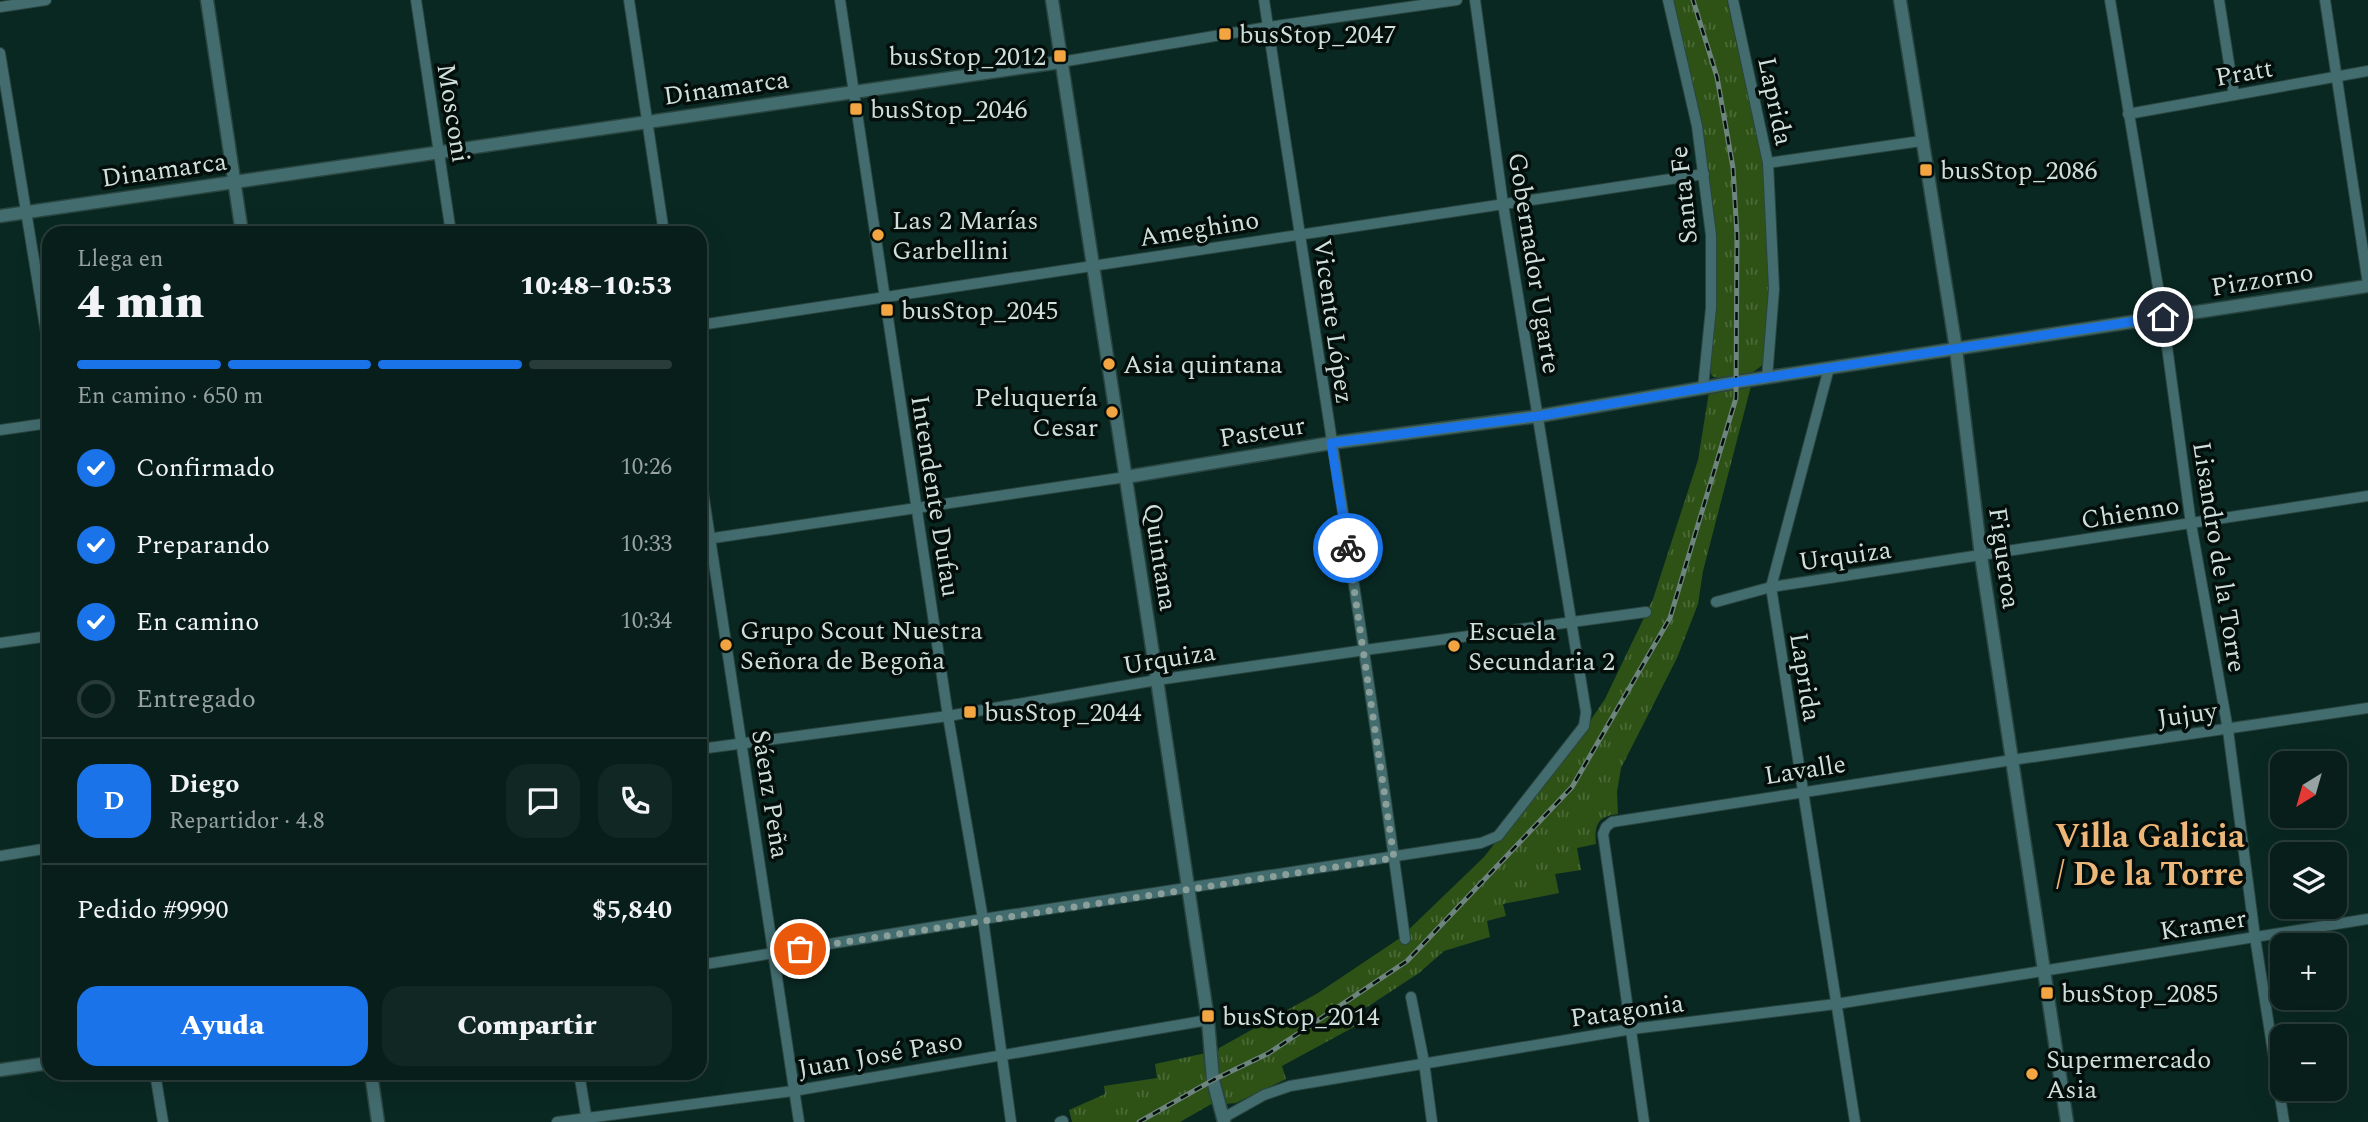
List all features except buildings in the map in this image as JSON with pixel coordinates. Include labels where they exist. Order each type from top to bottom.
[{"type":"street","points":[[0,7],[46,0]]},
{"type":"street","points":[[207,0],[241,226]]},
{"type":"street","name":"Mosconi","points":[[416,0],[450,226]]},
{"type":"street","points":[[629,0],[663,226]]},
{"type":"street","name":"Intendente Dufau","points":[[840,0],[948,716],[983,919],[1011,1122]]},
{"type":"street","name":"Quintana","points":[[1052,0],[1208,1020],[1213,1080],[1223,1120]]},
{"type":"street","name":"Vicente López","points":[[1264,0],[1365,650],[1405,939]]},
{"type":"street","name":"Dinamarca","points":[[0,216],[1061,62],[1268,27],[1457,0]]},
{"type":"street","name":"Gobernador Ugarte","points":[[1394,858],[1481,844],[1497,836],[1584,726],[1586,712],[1503,204],[1475,0]]},
{"type":"street","name":"Santa Fe","points":[[1668,0],[1697,126],[1711,235],[1711,308],[1703,388]]},
{"type":"street","name":"Laprida","points":[[1733,0],[1768,163],[1773,289],[1767,378]]},
{"type":"street","name":"Figueroa","points":[[1900,0],[1956,349],[1981,556],[2067,1122]]},
{"type":"street","name":"Lisandro de la Torre","points":[[2110,0],[2163,317],[2191,524],[2228,730],[2255,937],[2284,1122]]},
{"type":"street","points":[[2219,0],[2234,95]]},
{"type":"street","points":[[2325,0],[2368,285]]},
{"type":"street","points":[[0,53],[42,307]]},
{"type":"street","name":"Pratt","points":[[2128,114],[2368,71]]},
{"type":"street","points":[[1768,163],[1921,141]]},
{"type":"street","name":"Ameghino","points":[[707,324],[1704,174]]},
{"type":"street","name":"Pizzorno","points":[[1956,349],[2368,285]]},
{"type":"street","name":"Pasteur","points":[[707,539],[1126,477],[1331,443],[1539,416],[1956,349]]},
{"type":"street","name":"Laprida","points":[[1829,368],[1771,587],[1855,1122]]},
{"type":"street","points":[[0,430],[42,424]]},
{"type":"street","name":"Chienno","points":[[1981,556],[2368,496]]},
{"type":"street","name":"Sáenz Peña","points":[[707,550],[742,743],[799,1122]]},
{"type":"street","name":"Urquiza","points":[[1716,602],[1771,587],[1981,556]]},
{"type":"street","name":"Urquiza","points":[[707,748],[948,716],[1157,680],[1646,612]]},
{"type":"street","points":[[0,643],[42,637]]},
{"type":"street","name":"Jujuy","points":[[2012,760],[2368,708]]},
{"type":"street","name":"Lavalle","points":[[1632,1029],[1603,834],[1612,822],[2012,760]]},
{"type":"street","points":[[0,856],[42,849]]},
{"type":"street","points":[[707,964],[983,919],[1394,858]]},
{"type":"street","name":"Kramer","points":[[2044,971],[2368,919]]},
{"type":"street","name":"Patagonia","points":[[1223,1120],[1264,1095],[1290,1086],[1632,1029],[1836,1004],[2044,971]]},
{"type":"street","points":[[1411,997],[1432,1122]]},
{"type":"street","name":"Juan José Paso","points":[[557,1122],[793,1091],[1208,1020]]},
{"type":"street","points":[[1632,1029],[1644,1122]]},
{"type":"street","points":[[0,1070],[42,1064]]},
{"type":"street","points":[[156,1080],[163,1122]]},
{"type":"street","points":[[371,1080],[378,1122]]},
{"type":"street","points":[[580,1080],[587,1120]]},
{"type":"green space","points":[[1672,0],[1727,0],[1764,167],[1769,288],[1764,363],[1753,372],[1740,377],[1718,378],[1712,376],[1710,370],[1716,240],[1707,163]]},
{"type":"green space","points":[[1751,386],[1703,571],[1698,604],[1677,658],[1621,768],[1617,792],[1618,814],[1606,817],[1599,823],[1596,844],[1577,848],[1581,870],[1555,874],[1559,893],[1503,904],[1506,916],[1487,921],[1490,937],[1444,951],[1419,973],[1361,1011],[1363,1022],[1282,1066],[1286,1079],[1236,1103],[1225,1104],[1221,1100],[1217,1056],[1219,1048],[1318,993],[1400,938],[1484,857],[1586,727],[1605,699],[1653,599],[1698,460],[1709,392]]},
{"type":"green space","points":[[1206,1053],[1213,1103],[1180,1122],[1072,1122],[1069,1110],[1105,1094],[1104,1086],[1157,1078],[1155,1064]]},
{"type":"railway","points":[[1139,1122],[1213,1080],[1269,1053],[1407,961],[1572,787],[1670,618],[1736,398],[1737,235],[1733,168],[1717,77],[1693,0]]},
{"type":"way so far","points":[[800,949],[1394,858],[1348,548]]},
{"type":"place","name":"busStop_2047","points":[[1225,34]]},
{"type":"place","name":"busStop_2012","points":[[1060,56]]},
{"type":"place","name":"busStop_2046","points":[[856,109]]},
{"type":"place","name":"busStop_2086","points":[[1926,170]]},
{"type":"place","name":"Las 2 Marías Garbellini","points":[[878,235]]},
{"type":"place","name":"busStop_2045","points":[[887,310]]},
{"type":"place","name":"Asia quintana","points":[[1109,364]]},
{"type":"place","name":"Peluquería Cesar","points":[[1112,412]]},
{"type":"place","name":"Grupo Scout Nuestra Señora de Begoña","points":[[726,645]]},
{"type":"place","name":"Escuela Secundaria 2","points":[[1454,646]]},
{"type":"place","name":"busStop_2044","points":[[970,712]]},
{"type":"place","name":"busStop_2085","points":[[2047,993]]},
{"type":"place","name":"busStop_2014","points":[[1208,1016]]},
{"type":"place","name":"Supermercado Asia","points":[[2032,1074]]},
{"type":"district","name":"Villa Galicia / De la Torre","points":[[2150,854]]},
{"type":"route","points":[[1348,548],[1331,443],[1539,416],[1737,382],[2163,317]]}]
